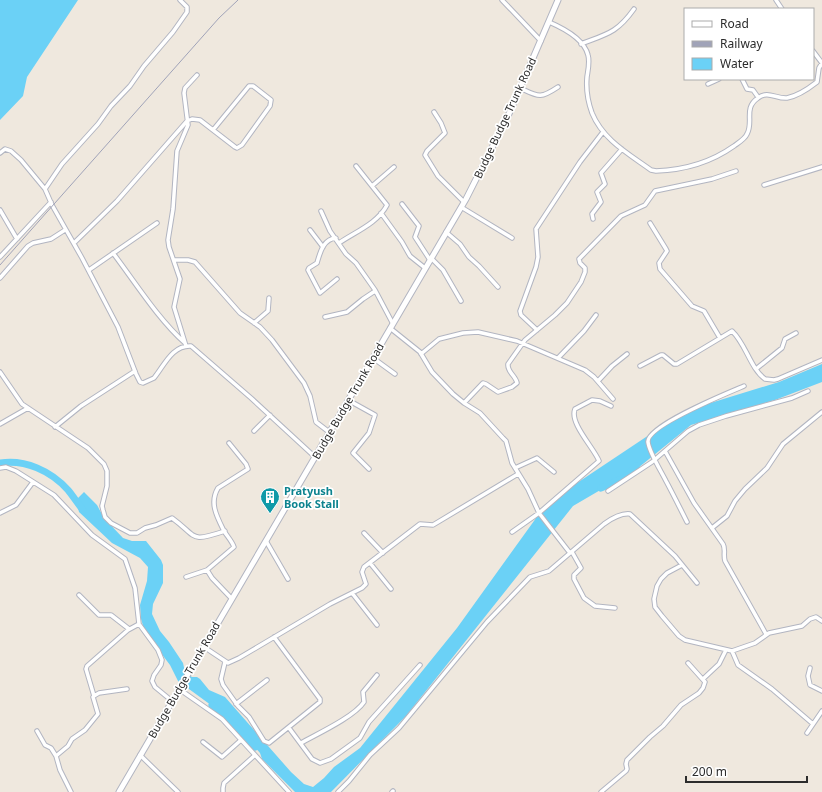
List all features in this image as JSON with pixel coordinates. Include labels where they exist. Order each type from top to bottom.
[{"type":"main road","name":"Budge Budge Trunk Road","points":[[119,792],[464,202],[508,116],[558,0]]},
{"type":"street","points":[[45,189],[62,164],[98,124],[124,91],[130,86],[144,66],[173,32],[188,10],[180,0]]},
{"type":"street","points":[[502,0],[541,41]]},
{"type":"street","points":[[582,44],[618,28],[634,9]]},
{"type":"street","points":[[549,22],[570,33],[582,44],[588,56],[587,82],[589,105],[596,122],[603,132],[622,149],[651,170],[656,171],[706,163],[723,154],[741,141],[747,135],[749,109],[758,97],[771,94],[786,98],[807,90],[817,82],[819,68],[822,63],[814,52]]},
{"type":"street","points":[[186,345],[174,307],[180,279],[168,240],[173,209],[176,155],[186,129],[187,121],[184,93],[185,88],[197,75]]},
{"type":"street","points":[[708,84],[717,80]]},
{"type":"street","points":[[742,80],[747,90],[753,90],[758,97]]},
{"type":"street","points":[[74,244],[117,201],[187,121],[192,119],[200,120],[235,147],[239,148],[270,106],[271,100],[253,86],[248,86],[213,130]]},
{"type":"street","points":[[520,88],[540,96],[546,95],[558,87]]},
{"type":"street","points":[[434,112],[441,123],[445,134],[427,151],[425,155],[438,176],[464,202]]},
{"type":"street","points":[[537,330],[521,315],[520,311],[536,267],[538,257],[536,229],[588,150],[603,132]]},
{"type":"street","points":[[0,153],[5,149],[11,151],[31,171],[45,189],[65,230],[118,327],[141,383],[146,383],[154,378],[171,355],[186,345]]},
{"type":"street","points":[[593,219],[592,214],[601,202],[597,192],[605,184],[601,173],[622,149]]},
{"type":"street","points":[[339,242],[370,222],[381,213],[386,206],[386,203],[356,166]]},
{"type":"street","points":[[764,185],[822,167]]},
{"type":"street","points":[[372,186],[394,168]]},
{"type":"street","points":[[464,403],[483,383],[498,392],[512,387],[517,383],[507,366],[522,343],[563,307],[581,282],[585,269],[579,261],[581,257],[623,215],[645,205],[655,191],[712,179],[736,171]]},
{"type":"street","points":[[0,257],[51,202]]},
{"type":"street","points":[[402,204],[419,226],[415,237],[430,259],[443,270],[461,301]]},
{"type":"street","points":[[461,207],[512,238]]},
{"type":"street","points":[[0,210],[17,239]]},
{"type":"street","points":[[321,211],[330,230],[346,254],[356,263],[376,291],[392,326],[421,354],[432,372],[453,394],[480,413],[506,441],[510,459],[528,489],[540,514],[581,568],[574,575],[574,579],[584,598],[595,606],[615,608]]},
{"type":"street","points":[[381,213],[410,256],[425,268]]},
{"type":"street","points":[[88,270],[158,223]]},
{"type":"street","points":[[650,223],[667,252],[659,263],[660,269],[692,306],[704,311],[720,338]]},
{"type":"street","points":[[0,278],[28,246],[33,243],[52,239],[65,230]]},
{"type":"street","points":[[310,230],[323,246]]},
{"type":"street","points":[[446,232],[460,244],[468,258],[479,266],[498,287]]},
{"type":"street","points":[[336,238],[328,241],[323,246],[317,263],[309,268],[309,271],[320,293],[337,279]]},
{"type":"street","points":[[113,253],[153,307],[178,337],[186,345],[191,346],[270,415],[315,457]]},
{"type":"street","points":[[174,260],[188,260],[195,262],[240,313],[254,323],[272,340],[304,382],[310,396],[316,422],[330,432]]},
{"type":"street","points":[[325,317],[347,312],[376,291]]},
{"type":"street","points":[[254,323],[268,311],[268,298]]},
{"type":"street","points":[[558,358],[584,331],[596,315]]},
{"type":"street","points":[[421,354],[440,339],[463,333],[478,332],[508,338],[585,370],[598,381],[613,399]]},
{"type":"street","points":[[640,366],[661,354],[674,364],[677,364],[730,332],[733,332],[763,378],[774,380],[822,360]]},
{"type":"street","points":[[756,369],[782,348],[785,339],[796,333]]},
{"type":"street","points":[[598,381],[612,366],[627,354]]},
{"type":"street","points":[[373,358],[395,374]]},
{"type":"street","points":[[54,427],[87,402],[135,371]]},
{"type":"street","points":[[0,372],[22,404],[54,427],[88,448],[106,467],[107,486],[103,510],[105,517],[116,526],[130,533],[137,533],[145,528],[172,518],[196,537],[207,537],[225,531]]},
{"type":"street","points":[[687,522],[654,459],[648,442],[651,436],[664,425],[680,415],[744,386]]},
{"type":"street","points":[[608,491],[665,451],[688,431],[699,425],[792,398],[808,391]]},
{"type":"street","points":[[348,400],[375,415],[369,433],[353,453],[369,469]]},
{"type":"street","points":[[512,532],[540,514],[599,461],[581,432],[574,416],[574,411],[592,400],[600,401],[611,406]]},
{"type":"street","points":[[0,424],[28,408]]},
{"type":"street","points":[[712,528],[727,516],[735,501],[747,486],[767,468],[783,444],[822,412]]},
{"type":"street","points":[[254,431],[270,415]]},
{"type":"street","points":[[186,577],[207,570],[234,547],[213,505],[218,488],[248,469],[246,464],[229,442]]},
{"type":"street","points":[[665,451],[694,503],[724,547],[726,561],[766,634]]},
{"type":"street","points":[[515,468],[537,458],[554,472]]},
{"type":"street","points":[[0,468],[10,468],[54,495],[92,535],[125,559],[135,588],[139,624],[161,655],[162,663],[152,678],[153,684],[172,701]]},
{"type":"street","points":[[204,647],[225,662],[231,662],[239,658],[330,604],[362,588],[366,584],[362,572],[364,567],[420,524],[433,525],[518,474]]},
{"type":"street","points":[[0,513],[16,505],[32,482]]},
{"type":"street","points":[[338,792],[349,782],[370,755],[399,728],[500,608],[530,577],[549,571],[607,522],[628,513],[660,542],[682,565],[697,584]]},
{"type":"street","points":[[364,533],[382,554]]},
{"type":"street","points":[[266,541],[288,578]]},
{"type":"street","points":[[370,563],[391,589]]},
{"type":"street","points":[[682,565],[667,573],[658,583],[654,600],[655,607],[681,638],[690,642],[732,651],[755,643],[766,634],[802,626],[813,617],[816,617],[822,621]]},
{"type":"street","points":[[207,570],[212,578],[232,599]]},
{"type":"street","points":[[352,593],[377,625]]},
{"type":"street","points":[[80,595],[99,616],[111,615],[129,629]]},
{"type":"street","points":[[56,756],[68,746],[72,739],[85,730],[97,717],[98,714],[94,696],[86,669],[87,666],[129,629],[139,624]]},
{"type":"street","points":[[225,662],[221,679],[228,692],[236,704],[250,718],[266,742],[272,741],[320,702],[320,699],[274,637]]},
{"type":"street","points":[[703,679],[719,664],[726,650]]},
{"type":"street","points":[[732,651],[738,665],[772,689],[813,724]]},
{"type":"street","points":[[601,792],[627,770],[626,762],[663,726],[681,705],[694,697],[703,688],[705,682],[688,663]]},
{"type":"street","points":[[289,728],[316,762],[320,763],[331,760],[360,738],[369,722],[420,665]]},
{"type":"street","points":[[810,668],[808,676],[810,685],[822,691]]},
{"type":"street","points":[[301,743],[347,716],[360,706],[364,702],[363,692],[377,675]]},
{"type":"street","points":[[236,704],[268,680]]},
{"type":"street","points":[[180,687],[218,716],[289,792]]},
{"type":"street","points":[[94,696],[99,693],[126,689]]},
{"type":"street","points":[[807,733],[822,711]]},
{"type":"street","points":[[37,731],[45,745],[51,748],[56,756],[60,770],[71,792]]},
{"type":"street","points":[[203,742],[222,757],[241,740]]},
{"type":"street","points":[[140,755],[178,792]]},
{"type":"street","points":[[224,792],[224,783],[254,756]]},
{"type":"water","points":[[0,0],[78,0],[27,77],[23,96],[0,120]]},
{"type":"water","points":[[822,364],[822,382],[775,400],[691,425],[638,468],[573,506],[406,716],[331,792],[295,792],[262,759],[260,753],[230,719],[178,681],[170,665],[145,632],[141,619],[140,605],[147,581],[148,567],[140,558],[112,543],[79,512],[77,503],[78,498],[84,492],[97,505],[104,518],[123,538],[132,541],[146,541],[161,560],[163,565],[163,583],[153,604],[152,614],[160,631],[183,663],[185,672],[192,677],[197,677],[200,679],[209,690],[225,697],[291,772],[304,784],[313,787],[334,767],[360,748],[457,628],[539,514],[565,491],[682,413],[779,382]]},
{"type":"waterway","points":[[0,463],[19,463],[46,472],[68,490],[83,510]]},
{"type":"waterway","points":[[601,488],[624,478],[636,466]]},
{"type":"waterway","points":[[212,705],[255,747]]},
{"type":"railway","points":[[0,265],[219,18],[238,0]]},
{"type":"place","name":"Pratyush Book Stall","points":[[270,514]]}]
